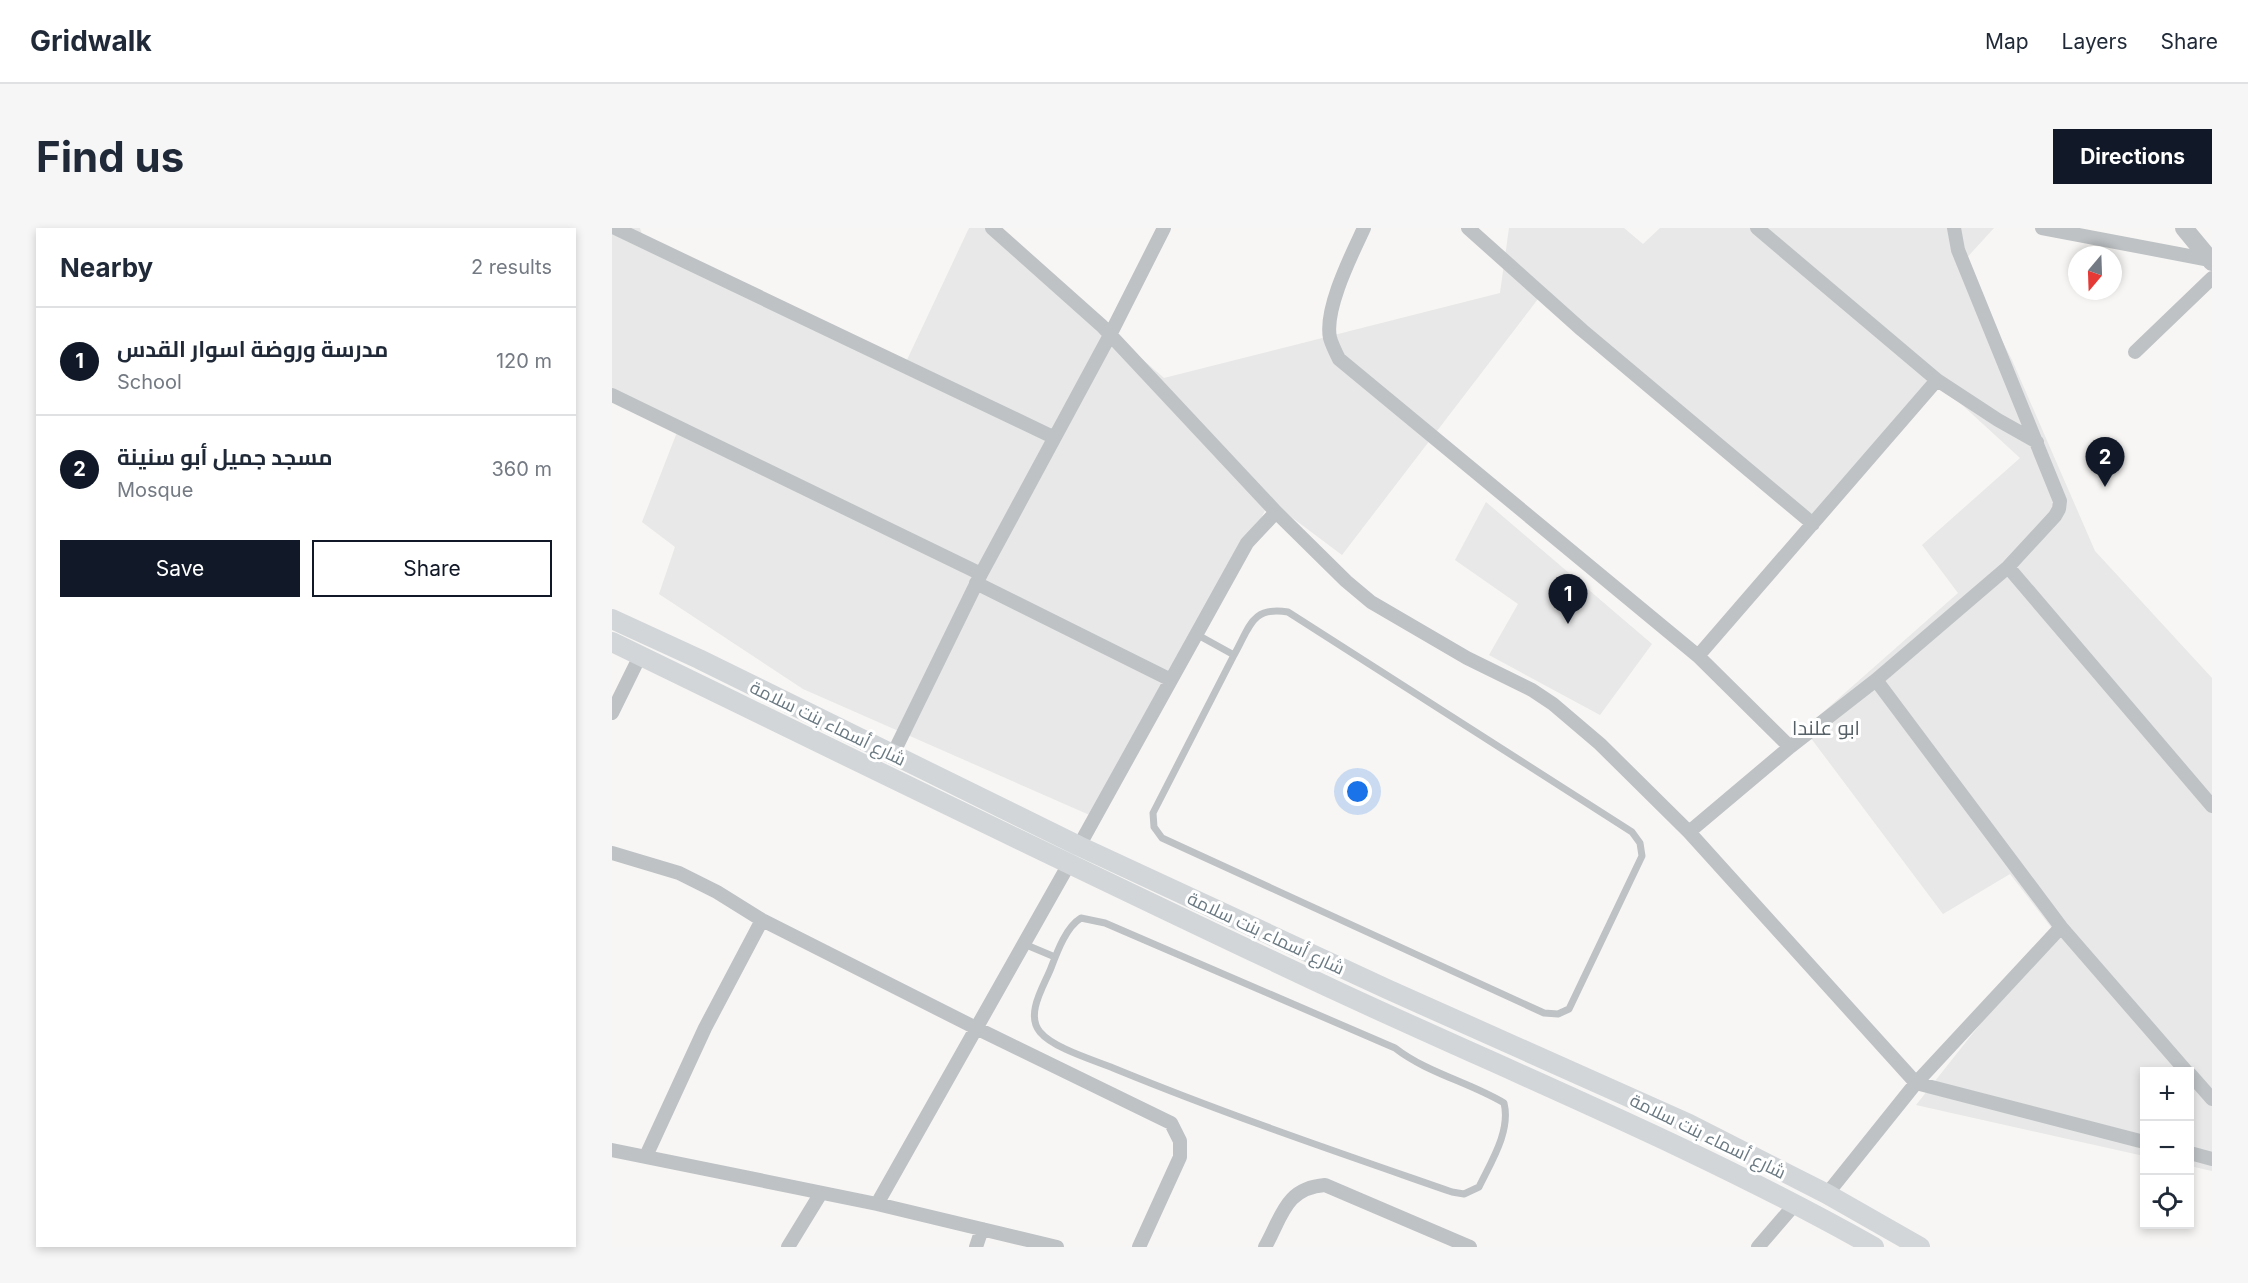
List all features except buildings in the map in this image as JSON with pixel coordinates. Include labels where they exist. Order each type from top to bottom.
[{"type":"main road","name":"شارع أسماء بنت سلامة","points":[[612,619],[1079,846],[1388,989],[1689,1124],[1827,1194],[1920,1247]]},
{"type":"main road","name":"شارع أسماء بنت سلامة","points":[[612,642],[1069,864],[1401,1021],[1623,1119],[1796,1203],[1874,1247]]},
{"type":"street","points":[[615,228],[1053,437]]},
{"type":"street","points":[[992,228],[1110,335],[1276,512],[1346,581],[1371,602],[1553,704],[1600,744],[1689,832],[1916,1083],[2140,1141]]},
{"type":"street","points":[[893,754],[979,578],[1110,335],[1164,228]]},
{"type":"street","points":[[1364,228],[1344,271],[1332,314],[1330,338],[1339,359],[1698,656],[1790,747]]},
{"type":"street","points":[[1468,228],[1582,330],[1813,524]]},
{"type":"street","points":[[1757,228],[1937,380],[1998,420],[2037,442]]},
{"type":"street","points":[[1689,832],[1790,747],[1876,680],[2008,567],[2059,509],[2060,501],[2037,442],[1958,250],[1954,228]]},
{"type":"street","points":[[2042,228],[2211,267]]},
{"type":"street","points":[[2184,228],[2211,267]]},
{"type":"street","points":[[2135,352],[2211,267]]},
{"type":"street","points":[[1698,656],[1937,380]]},
{"type":"street","points":[[612,395],[979,578],[1171,680]]},
{"type":"street","points":[[1079,846],[1247,543],[1276,512]]},
{"type":"street","points":[[2008,567],[2212,806]]},
{"type":"street","points":[[612,713],[640,656]]},
{"type":"street","points":[[1876,680],[2061,927],[2183,1067]]},
{"type":"street","points":[[612,852],[679,873],[717,892],[762,920],[1171,1123],[1180,1141],[1180,1157],[1139,1247]]},
{"type":"street","points":[[877,1204],[1069,864]]},
{"type":"street","points":[[646,1156],[705,1028],[762,920]]},
{"type":"street","points":[[1827,1194],[1916,1083],[2061,927]]},
{"type":"street","points":[[2194,1080],[2212,1099]]},
{"type":"street","points":[[612,1150],[877,1204],[1058,1247]]},
{"type":"street","points":[[2194,1154],[2212,1159]]},
{"type":"street","points":[[1265,1247],[1290,1200],[1310,1186],[1325,1185],[1470,1247]]},
{"type":"street","points":[[788,1247],[821,1193]]},
{"type":"street","points":[[1758,1247],[1796,1203]]},
{"type":"street","points":[[976,1247],[982,1229]]},
{"type":"lane","points":[[1266,611],[1288,612],[1632,832],[1640,843],[1641,856],[1569,1009],[1558,1014],[1544,1013],[1162,838],[1154,827],[1153,813],[1234,655],[1257,616],[1266,611]]},
{"type":"lane","points":[[1196,634],[1234,655]]},
{"type":"lane","points":[[1087,918],[1105,923],[1395,1048],[1412,1061],[1492,1096],[1504,1103],[1507,1115],[1505,1127],[1492,1161],[1479,1187],[1464,1194],[1452,1192],[1173,1093],[1057,1044],[1040,1032],[1034,1011],[1055,957],[1074,922],[1087,918]]},
{"type":"lane","points":[[1024,944],[1055,957]]},
{"type":"shaded area","points":[[612,228],[640,228],[645,244],[906,362],[969,228],[991,228],[1164,378],[1500,293],[1509,228],[1624,228],[1643,244],[1660,228],[1994,228],[1962,263],[2012,360],[2095,551],[2212,678],[2212,1171],[2194,1167],[2194,1067],[2140,1067],[2140,1155],[1916,1105],[2054,931],[2010,874],[1943,914],[1804,729],[1958,593],[1922,545],[2020,458],[1935,380],[1812,523],[1538,299],[1342,555],[1270,501],[1101,820],[803,689],[659,594],[675,547],[642,522],[681,422],[612,390]]},
{"type":"shaded area","points":[[1486,502],[1652,644],[1600,715],[1489,655],[1518,604],[1455,560]]},
{"type":"place","name":"مسجد جميل أبو سنينة","points":[[2105,487]]},
{"type":"place","name":"مدرسة وروضة اسوار القدس","points":[[1568,624]]},
{"type":"district","name":"ابو علندا","points":[[1826,728]]}]
